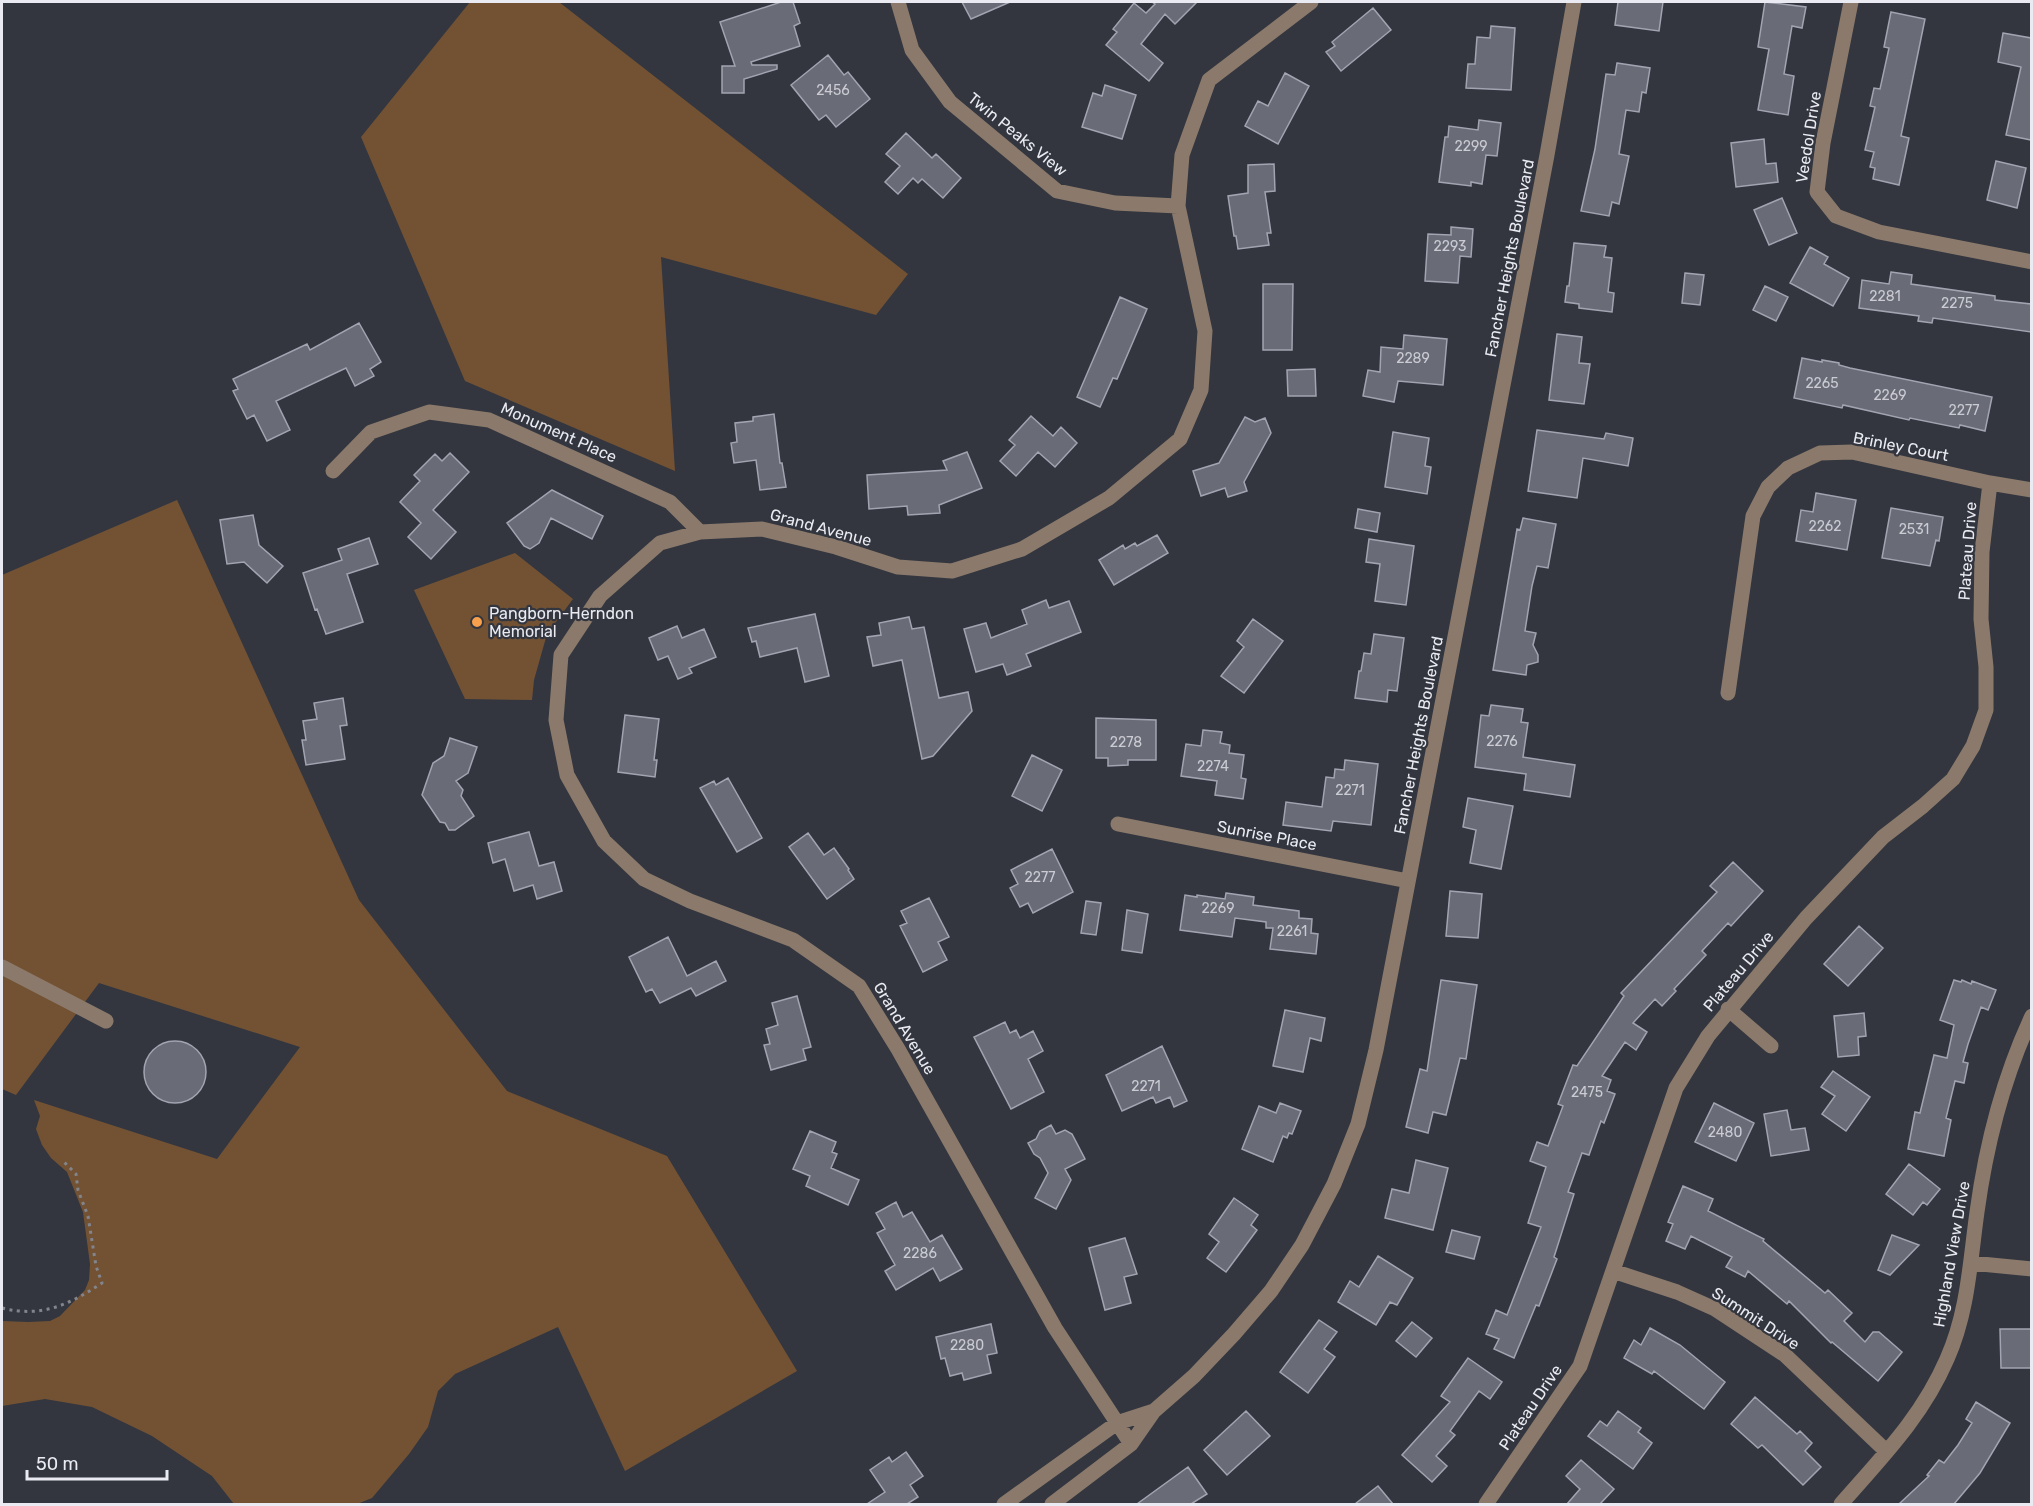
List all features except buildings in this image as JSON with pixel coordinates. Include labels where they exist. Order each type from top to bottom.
[{"type":"street","name":"Twin Peaks View","points":[[898,2],[912,50],[950,102],[1057,191],[1115,203],[1178,206]]},
{"type":"street","name":"Grand Avenue","points":[[1131,1444],[1055,1328],[898,1049],[860,986],[793,940],[690,901],[644,879],[604,841],[567,775],[556,720],[561,655],[600,596],[660,543],[700,532],[762,529],[836,547],[898,567],[952,571],[1022,549],[1109,498],[1180,439],[1201,390],[1205,331],[1178,206],[1182,155],[1209,80],[1311,2]]},
{"type":"street","name":"Fancher Heights Boulevard","points":[[1052,1504],[1131,1444],[1154,1412],[1194,1376],[1271,1291],[1302,1245],[1334,1184],[1358,1124],[1373,1061],[1408,881],[1547,155],[1574,2]]},
{"type":"street","name":"Veedol Drive","points":[[1851,2],[1823,143],[1817,192],[1836,216],[1879,232],[2031,262]]},
{"type":"street","name":"Monument Place","points":[[333,471],[371,432],[429,412],[489,420],[670,502],[700,532]]},
{"type":"street","name":"Brinley Court","points":[[1728,693],[1753,516],[1768,487],[1788,468],[1820,453],[1852,452],[2031,490]]},
{"type":"street","name":"Plateau Drive","points":[[1486,1504],[1580,1366],[1676,1088],[1708,1036],[1728,1009],[1806,918],[1883,837],[1953,779],[1973,746],[1986,710],[1986,667],[1981,597],[1982,552],[1990,483]]},
{"type":"street","name":"Sunrise Place","points":[[1118,824],[1408,881]]},
{"type":"street","points":[[2,967],[106,1021]]},
{"type":"street","points":[[1728,1009],[1771,1046]]},
{"type":"street","name":"Highland View Drive","points":[[1841,1504],[1913,1420],[1930,1394],[1948,1358],[1960,1323],[1971,1263],[1977,1211],[1994,1125],[2010,1072],[2031,1016]]},
{"type":"street","points":[[1971,1263],[2031,1269]]},
{"type":"street","name":"Summit Drive","points":[[1612,1271],[1677,1292],[1715,1309],[1732,1320],[1785,1355],[1886,1451]]},
{"type":"street","name":"Fancher Heights Boulevard","points":[[1004,1504],[1117,1423],[1154,1412]]},
{"type":"path","points":[[2,1308],[23,1312],[48,1310],[69,1303],[102,1283],[96,1266],[88,1216],[78,1190],[76,1174],[64,1162]]},
{"type":"shaded area","points":[[470,2],[559,2],[908,274],[876,315],[661,257],[675,471],[465,381],[361,137]]},
{"type":"shaded area","points":[[177,500],[359,900],[507,1091],[667,1156],[797,1371],[625,1471],[558,1327],[455,1374],[438,1391],[428,1427],[409,1454],[372,1498],[357,1504],[234,1504],[212,1476],[152,1436],[92,1407],[45,1399],[2,1406],[2,1321],[50,1321],[60,1316],[85,1290],[89,1280],[90,1264],[83,1212],[67,1172],[51,1158],[42,1145],[36,1129],[40,1116],[34,1100],[217,1159],[300,1047],[99,983],[16,1095],[2,1089],[2,575]]},
{"type":"shaded area","points":[[515,553],[573,599],[547,634],[534,680],[532,700],[465,699],[414,590]]},
{"type":"place","name":"Pangborn-Herndon Memorial","points":[[477,622]]}]
